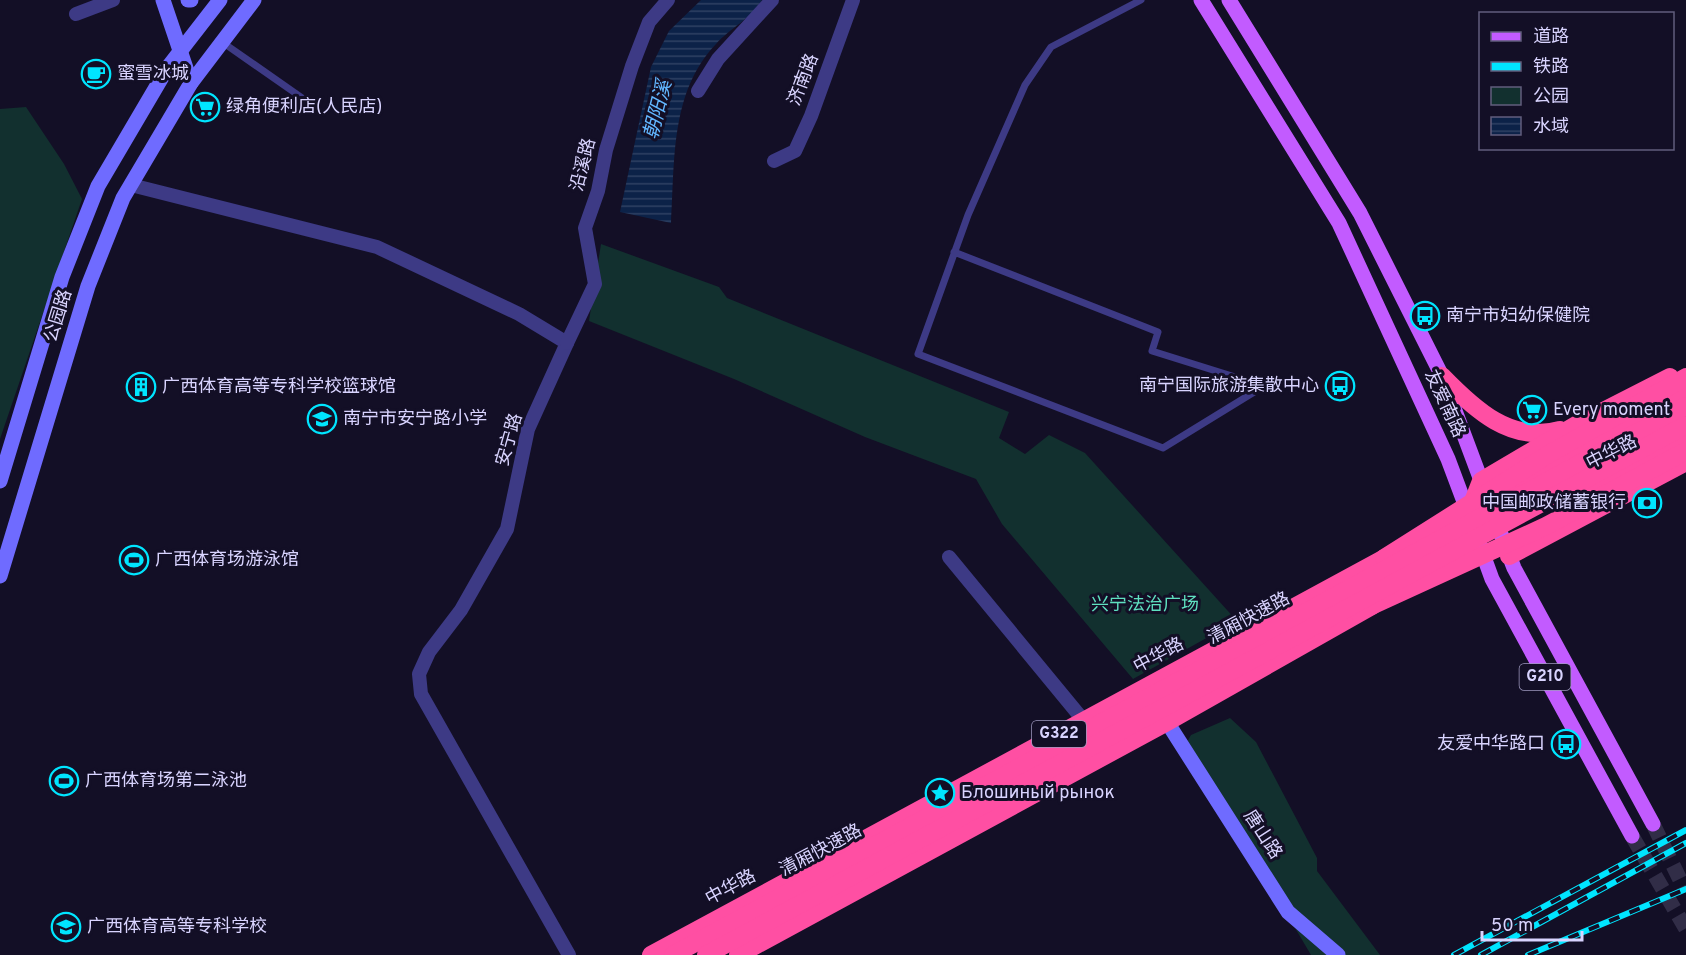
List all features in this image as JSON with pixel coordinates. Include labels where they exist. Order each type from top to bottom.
[{"type":"highway","points":[[1468,514],[1481,481],[1576,425],[1686,369]]},
{"type":"highway","points":[[1442,376],[1469,404],[1492,421],[1524,434],[1551,432],[1576,425]]},
{"type":"highway","points":[[1248,651],[1549,454],[1686,377]]},
{"type":"highway","name":"中华路","points":[[651,955],[1468,514],[1686,392]]},
{"type":"highway","name":"清厢快速路","points":[[706,955],[1686,406]]},
{"type":"highway","name":"清厢快速路","points":[[673,955],[1248,651],[1686,425]]},
{"type":"highway","name":"中华路","points":[[738,955],[1167,722],[1500,532],[1686,439]]},
{"type":"highway","points":[[1248,651],[1436,578],[1546,526],[1686,452]]},
{"type":"highway","points":[[1509,556],[1686,462]]},
{"type":"main road","points":[[162,0],[191,83]]},
{"type":"main road","name":"公园路","points":[[0,481],[62,277],[98,186],[168,67],[220,0]]},
{"type":"main road","name":"公园路","points":[[0,576],[88,286],[131,185],[191,83],[255,0]]},
{"type":"main road","name":"友爱南路","points":[[1201,0],[1339,223],[1448,459],[1492,579],[1632,836]]},
{"type":"main road","name":"友爱南路","points":[[1229,0],[1360,213],[1442,376],[1509,556],[1653,824]]},
{"type":"main road","name":"唐山路","points":[[1167,722],[1288,912],[1338,955]]},
{"type":"street","points":[[76,14],[112,0]]},
{"type":"street","name":"沿溪路","points":[[567,343],[595,284],[585,228],[598,191],[606,150],[632,66],[649,22],[668,0]]},
{"type":"street","points":[[698,91],[718,58],[772,0]]},
{"type":"street","name":"济南路","points":[[774,161],[795,151],[811,116],[853,0]]},
{"type":"street","points":[[131,185],[377,247],[519,314],[567,343]]},
{"type":"street","name":"安宁路","points":[[567,343],[528,429],[507,529],[462,610],[429,652],[419,674],[421,694],[569,955]]},
{"type":"street","points":[[949,557],[1084,721]]},
{"type":"lane","points":[[954,252],[1158,332],[1152,351],[1263,386],[1163,448],[918,354],[954,252],[968,215],[1025,85],[1051,47],[1141,0]]},
{"type":"lane","points":[[222,42],[308,102]]},
{"type":"green space","points":[[26,107],[64,164],[82,199],[0,439],[0,109]]},
{"type":"green space","name":"兴宁法治广场","points":[[601,244],[719,287],[727,298],[1009,412],[999,438],[1025,454],[1049,435],[1085,453],[1237,621],[1133,679],[1002,524],[976,479],[865,437],[734,379],[589,321]]},
{"type":"green space","points":[[1230,718],[1256,742],[1317,858],[1317,871],[1380,955],[1311,955],[1187,742],[1191,735]]},
{"type":"water","name":"朝阳溪","points":[[701,0],[762,0],[752,13],[716,44],[701,63],[690,84],[678,128],[671,223],[620,212],[651,67],[669,31]]},
{"type":"tunnel","points":[[1653,824],[1686,892]]},
{"type":"tunnel","points":[[1632,836],[1686,929]]},
{"type":"railway","points":[[1454,955],[1686,830]]},
{"type":"railway","points":[[1481,955],[1686,843]]},
{"type":"railway","points":[[1528,955],[1686,889]]},
{"type":"place","name":"蜜雪冰城","points":[[96,74]]},
{"type":"place","name":"绿角便利店(人民店)","points":[[205,107]]},
{"type":"place","name":"南宁市妇幼保健院","points":[[1425,316]]},
{"type":"place","name":"南宁国际旅游集散中心","points":[[1340,386]]},
{"type":"place","name":"广西体育高等专科学校篮球馆","points":[[141,387]]},
{"type":"place","name":"Every moment","points":[[1532,410]]},
{"type":"place","name":"南宁市安宁路小学","points":[[322,419]]},
{"type":"place","name":"中国邮政储蓄银行","points":[[1647,503]]},
{"type":"place","name":"广西体育场游泳馆","points":[[134,560]]},
{"type":"place","name":"友爱中华路口","points":[[1566,744]]},
{"type":"place","name":"广西体育场第二泳池","points":[[64,781]]},
{"type":"place","name":"Блошиный рынок","points":[[940,793]]},
{"type":"place","name":"广西体育高等专科学校","points":[[66,927]]}]
